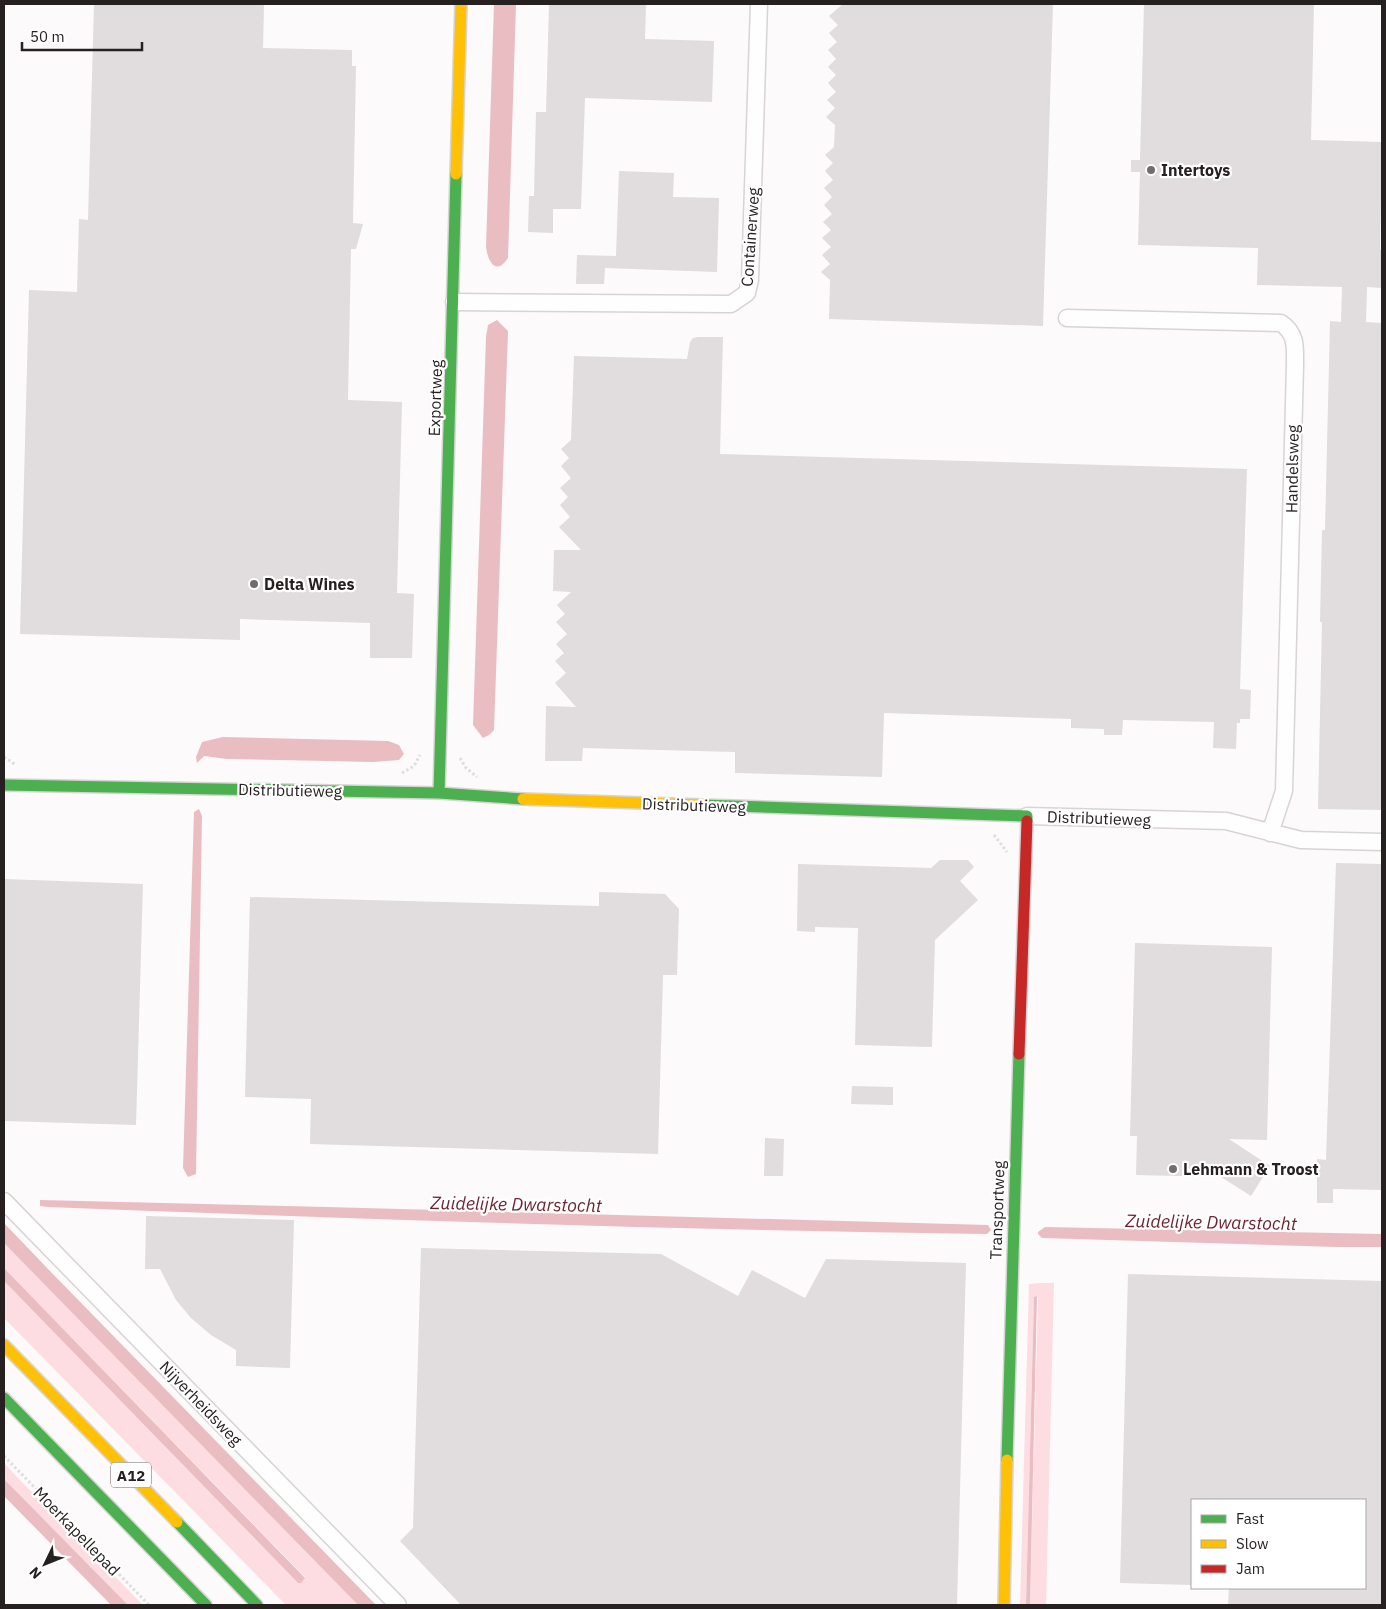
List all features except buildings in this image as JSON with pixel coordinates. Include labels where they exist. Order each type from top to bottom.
[{"type":"main road","name":"Exportweg","points":[[439,793],[462,4]]},
{"type":"main road","name":"Distributieweg","points":[[4,785],[439,793],[505,798],[1028,816]]},
{"type":"main road","name":"Transportweg","points":[[1004,1605],[1013,1203],[1028,816]]},
{"type":"main road","name":"A12","points":[[4,1345],[257,1605]]},
{"type":"main road","name":"A12","points":[[4,1398],[206,1605]]},
{"type":"street","name":"Containerweg","points":[[454,302],[731,304],[747,293],[750,280],[759,4]]},
{"type":"street","name":"Handelsweg","points":[[1067,318],[1281,323],[1289,329],[1294,338],[1295,366],[1284,791],[1270,833]]},
{"type":"street","name":"Distributieweg","points":[[1028,816],[1226,821],[1302,840],[1382,842]]},
{"type":"street","name":"Nijverheidsweg","points":[[4,1201],[398,1605]]},
{"type":"path","name":"Moerkapellepad","points":[[4,1456],[149,1605]]},
{"type":"shaded area","points":[[494,4],[516,4],[508,258],[500,266],[493,265],[486,247]]},
{"type":"shaded area","points":[[497,320],[508,331],[494,730],[483,738],[473,725],[486,337],[488,325]]},
{"type":"shaded area","points":[[223,737],[388,741],[399,745],[404,754],[399,760],[373,762],[227,759],[204,756],[197,763],[196,757],[202,742]]},
{"type":"shaded area","points":[[199,809],[202,816],[196,1174],[188,1177],[183,1168],[194,812]]},
{"type":"shaded area","points":[[40,1200],[988,1225],[991,1230],[987,1234],[518,1224],[48,1207],[40,1206]]},
{"type":"shaded area","points":[[4,1223],[376,1605],[358,1605],[4,1243]]},
{"type":"shaded area","points":[[1045,1227],[1382,1234],[1382,1247],[1042,1238],[1038,1232]]},
{"type":"shaded area","points":[[4,1243],[358,1605],[286,1605],[4,1318],[4,1281],[297,1582],[301,1583],[305,1577],[4,1268]]},
{"type":"shaded area","points":[[4,1268],[305,1578],[301,1583],[298,1583],[4,1281]]},
{"type":"shaded area","points":[[1054,1283],[1046,1605],[1030,1605],[1037,1296],[1034,1297],[1026,1605],[1020,1605],[1029,1284]]},
{"type":"shaded area","points":[[1037,1296],[1030,1605],[1026,1605],[1034,1297]]},
{"type":"shaded area","points":[[4,1463],[143,1605],[128,1605],[4,1479]]},
{"type":"shaded area","points":[[4,1479],[128,1605],[111,1605],[4,1496]]},
{"type":"traffic: fast","points":[[439,793],[456,174]]},
{"type":"traffic: fast","points":[[4,785],[439,793],[523,799]]},
{"type":"traffic: fast","points":[[702,805],[1027,816],[1027,821]]},
{"type":"traffic: fast","points":[[1007,1460],[1019,1054]]},
{"type":"traffic: fast","points":[[4,1398],[206,1605]]},
{"type":"traffic: fast","points":[[177,1522],[257,1605]]},
{"type":"traffic: slow","points":[[456,174],[461,4]]},
{"type":"traffic: slow","points":[[523,799],[702,805]]},
{"type":"traffic: slow","points":[[4,1345],[177,1522]]},
{"type":"traffic: slow","points":[[1004,1605],[1007,1460]]},
{"type":"traffic: jam","points":[[1019,1054],[1027,821]]},
{"type":"place","name":"Intertoys","points":[[1151,170]]},
{"type":"place","name":"Delta Wines","points":[[254,584]]},
{"type":"place","name":"Lehmann & Troost","points":[[1173,1169]]},
{"type":"water label","name":"Zuidelijke Dwarstocht","points":[[516,1204]]},
{"type":"water label","name":"Zuidelijke Dwarstocht","points":[[1211,1222]]}]
